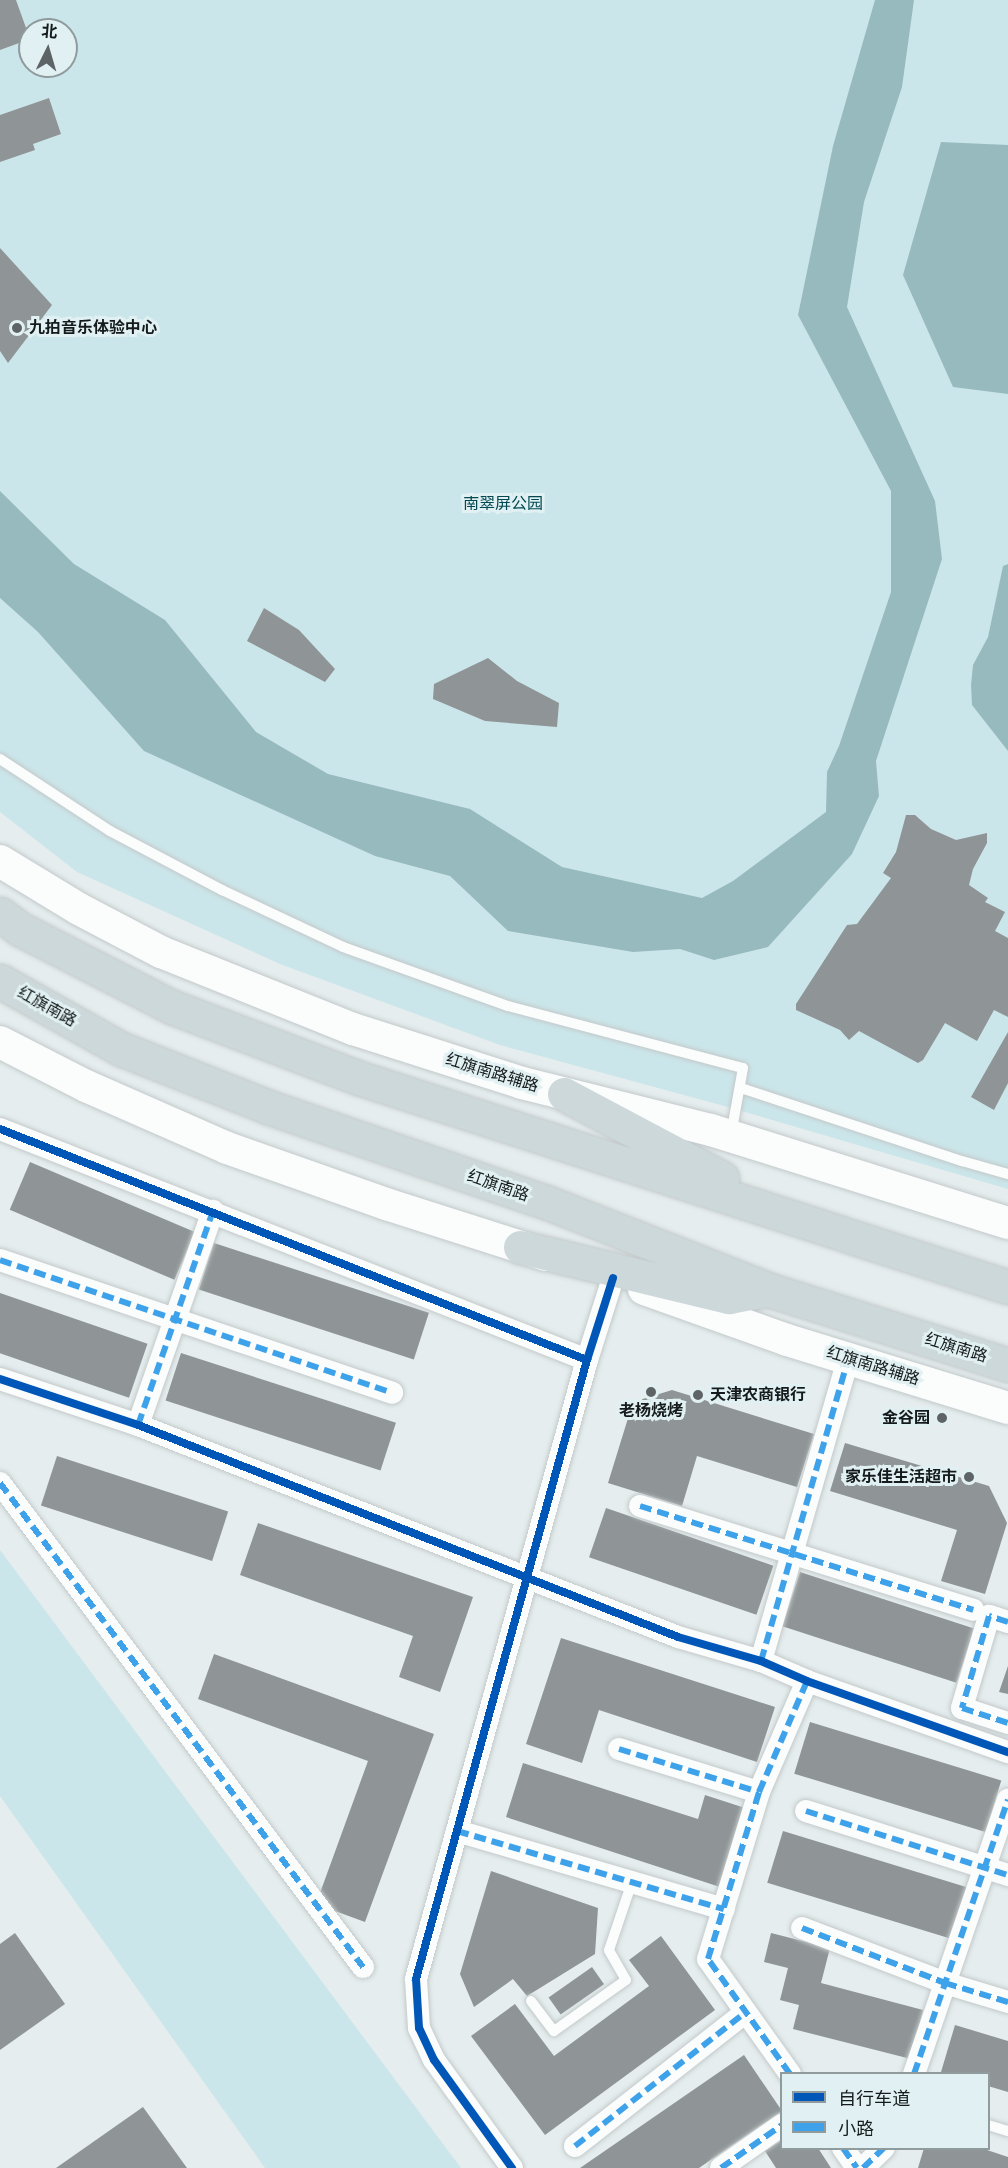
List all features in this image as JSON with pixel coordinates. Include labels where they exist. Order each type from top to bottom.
[{"type":"highway","points":[[0,914],[20,929],[172,1007],[359,1078],[1008,1287]]},
{"type":"highway","name":"红旗南路","points":[[0,981],[132,1053],[268,1107],[546,1202],[769,1290],[1008,1365]]},
{"type":"highway","points":[[564,1094],[642,1137],[806,1221]]},
{"type":"highway","points":[[520,1247],[729,1297],[769,1290]]},
{"type":"main road","name":"红旗南路辅路","points":[[0,861],[79,909],[161,952],[353,1029],[522,1083],[730,1136],[1008,1223]]},
{"type":"main road","name":"红旗南路辅路","points":[[0,1042],[86,1086],[227,1148],[386,1204],[613,1278],[787,1340],[1008,1408]]},
{"type":"street","points":[[0,1129],[587,1360]]},
{"type":"street","points":[[138,1425],[213,1211]]},
{"type":"street","points":[[0,1260],[392,1393]]},
{"type":"street","points":[[512,2168],[434,2060],[419,2028],[416,1979],[587,1360],[613,1278]]},
{"type":"street","points":[[761,1661],[848,1359]]},
{"type":"street","points":[[0,1379],[138,1425],[678,1637],[761,1661],[807,1681],[1008,1752]]},
{"type":"street","points":[[0,1483],[363,1968]]},
{"type":"street","points":[[640,1506],[973,1610]]},
{"type":"street","points":[[1008,1622],[989,1616],[962,1708],[1008,1723]]},
{"type":"street","points":[[789,2072],[708,1959],[759,1792],[807,1681]]},
{"type":"street","points":[[619,1749],[759,1792]]},
{"type":"street","points":[[914,2072],[1008,1800]]},
{"type":"street","points":[[806,1811],[1008,1875]]},
{"type":"street","points":[[457,1831],[724,1909]]},
{"type":"street","points":[[802,1928],[945,1983],[1008,2002]]},
{"type":"street","points":[[575,2146],[746,2012]]},
{"type":"street","points":[[721,2168],[780,2126]]},
{"type":"street","points":[[844,2150],[857,2168]]},
{"type":"street","points":[[863,2168],[882,2150]]},
{"type":"lane","points":[[0,759],[110,831],[222,890],[343,947],[508,1005],[743,1068],[730,1136]]},
{"type":"lane","points":[[741,1088],[1008,1174]]},
{"type":"lane","points":[[531,2001],[554,2031],[626,1980],[609,1950],[632,1882]]},
{"type":"lane","points":[[990,2126],[1008,2131]]},
{"type":"green space","name":"南翠屏公园","points":[[0,0],[1008,0],[1008,1189],[728,1107],[500,1045],[280,964],[77,872],[0,812]]},
{"type":"green space","points":[[0,1550],[461,2168],[265,2168],[0,1796]]},
{"type":"shaded area","points":[[875,0],[914,0],[902,87],[864,202],[847,307],[935,501],[942,559],[876,761],[879,796],[852,854],[768,947],[714,960],[680,949],[633,952],[508,931],[450,876],[375,856],[144,751],[38,632],[0,598],[0,491],[74,564],[165,620],[256,732],[328,774],[470,809],[562,867],[702,898],[733,881],[826,812],[827,772],[839,746],[891,592],[891,491],[798,315],[833,146]]},
{"type":"shaded area","points":[[941,142],[1008,145],[1008,394],[953,387],[903,275]]},
{"type":"shaded area","points":[[1008,564],[1008,751],[972,705],[971,685],[973,665],[988,637],[1003,566]]},
{"type":"building","points":[[0,0],[16,0],[22,18],[18,18],[18,43],[0,50]]},
{"type":"building","points":[[49,98],[61,134],[33,144],[35,150],[0,162],[0,115]]},
{"type":"building","name":"九拍音乐体验中心","points":[[0,248],[52,305],[8,363],[0,351]]},
{"type":"building","points":[[264,608],[299,630],[335,669],[325,682],[247,641]]},
{"type":"building","points":[[488,658],[517,681],[559,703],[557,727],[485,721],[433,699],[434,684]]},
{"type":"building","points":[[906,815],[915,815],[931,829],[956,840],[987,833],[987,843],[973,869],[969,885],[988,898],[985,902],[1005,912],[995,931],[1008,938],[1008,1017],[994,1010],[977,1041],[945,1023],[923,1060],[918,1063],[859,1031],[849,1040],[840,1030],[796,1010],[796,1004],[847,925],[857,924],[891,878],[883,873],[896,852]]},
{"type":"building","points":[[1008,1032],[1008,1083],[994,1110],[971,1097]]},
{"type":"building","points":[[30,1162],[195,1232],[174,1280],[10,1210]]},
{"type":"building","points":[[214,1243],[429,1313],[414,1359],[199,1290]]},
{"type":"building","points":[[0,1293],[148,1344],[129,1398],[0,1353]]},
{"type":"building","points":[[181,1353],[396,1423],[380,1470],[166,1401]]},
{"type":"building","points":[[672,1390],[814,1434],[797,1487],[697,1456],[682,1506],[608,1483],[633,1402]]},
{"type":"building","points":[[845,1443],[989,1486],[1007,1523],[985,1594],[941,1581],[957,1530],[830,1491]]},
{"type":"building","points":[[57,1456],[228,1512],[212,1561],[41,1505]]},
{"type":"building","points":[[606,1508],[773,1566],[756,1615],[589,1557]]},
{"type":"building","points":[[258,1523],[473,1597],[440,1692],[399,1677],[413,1636],[240,1575]]},
{"type":"building","points":[[800,1572],[974,1629],[956,1683],[782,1626]]},
{"type":"building","points":[[561,1638],[775,1707],[757,1762],[599,1710],[582,1763],[526,1744]]},
{"type":"building","points":[[214,1654],[434,1734],[365,1922],[316,1904],[368,1761],[198,1699]]},
{"type":"building","points":[[1008,1666],[1008,1694],[999,1692]]},
{"type":"building","points":[[810,1722],[1001,1780],[985,1832],[794,1774]]},
{"type":"building","points":[[523,1763],[698,1819],[705,1795],[745,1808],[720,1887],[506,1817]]},
{"type":"building","points":[[783,1831],[969,1888],[953,1939],[767,1883]]},
{"type":"building","points":[[491,1871],[598,1908],[595,1954],[527,1996],[513,1979],[474,2007],[460,1974]]},
{"type":"building","points":[[15,1933],[65,2004],[0,2050],[0,1944]]},
{"type":"building","points":[[771,1933],[830,1948],[821,1983],[923,2010],[911,2059],[793,2029],[799,2005],[780,2000],[788,1968],[764,1962]]},
{"type":"building","points":[[661,1936],[715,2010],[545,2135],[471,2036],[515,2004],[554,2056],[649,1986],[629,1960]]},
{"type":"building","points":[[592,1967],[604,1984],[561,2015],[549,1997]]},
{"type":"building","points":[[955,2025],[1008,2041],[1008,2092],[990,2087],[990,2072],[941,2072]]},
{"type":"building","points":[[744,2055],[780,2108],[780,2112],[699,2168],[580,2168]]},
{"type":"building","points":[[143,2107],[187,2168],[56,2168]]},
{"type":"building","points":[[780,2141],[780,2150],[819,2150],[831,2168],[776,2168],[765,2151]]},
{"type":"building","points":[[923,2150],[987,2150],[1008,2157],[1008,2168],[918,2168]]},
{"type":"marked path","points":[[138,1425],[213,1211]]},
{"type":"marked path","points":[[0,1260],[392,1393]]},
{"type":"marked path","points":[[761,1661],[848,1359]]},
{"type":"marked path","points":[[0,1483],[363,1967]]},
{"type":"marked path","points":[[640,1506],[973,1610]]},
{"type":"marked path","points":[[1008,1622],[989,1616],[962,1708],[1008,1723]]},
{"type":"marked path","points":[[789,2072],[708,1959],[759,1792],[807,1681]]},
{"type":"marked path","points":[[619,1749],[759,1792]]},
{"type":"marked path","points":[[915,2072],[1008,1800]]},
{"type":"marked path","points":[[806,1811],[1008,1875]]},
{"type":"marked path","points":[[457,1831],[724,1909]]},
{"type":"marked path","points":[[802,1928],[945,1983],[1008,2002]]},
{"type":"marked path","points":[[575,2146],[746,2012]]},
{"type":"marked path","points":[[721,2168],[780,2126]]},
{"type":"marked path","points":[[844,2150],[857,2168]]},
{"type":"marked path","points":[[863,2168],[882,2150]]},
{"type":"cycle path","points":[[0,1129],[587,1360]]},
{"type":"cycle path","points":[[512,2168],[434,2060],[419,2028],[416,1979],[587,1360],[613,1278]]},
{"type":"cycle path","points":[[0,1379],[138,1425],[678,1637],[761,1661],[807,1681],[1008,1752]]},
{"type":"place","name":"九拍音乐体验中心","points":[[17,328]]},
{"type":"place","name":"老杨烧烤","points":[[651,1392]]},
{"type":"place","name":"天津农商银行","points":[[698,1395]]},
{"type":"place","name":"金谷园","points":[[942,1418]]},
{"type":"place","name":"家乐佳生活超市","points":[[969,1477]]}]
